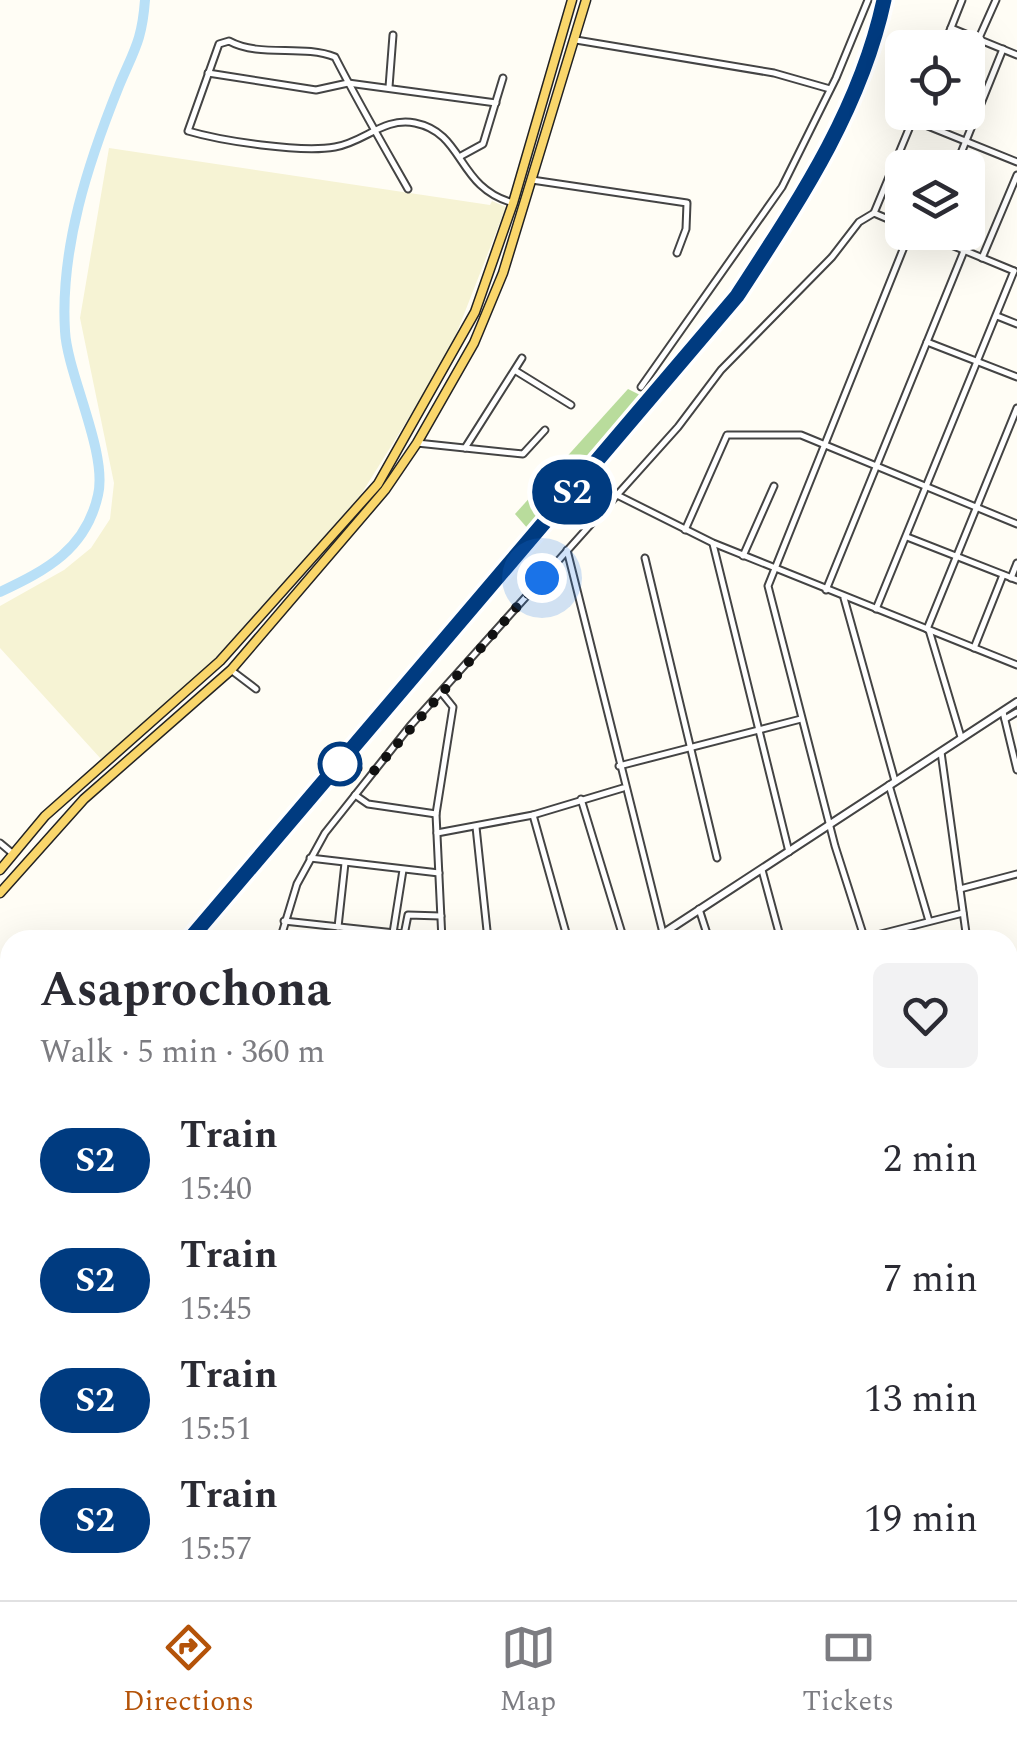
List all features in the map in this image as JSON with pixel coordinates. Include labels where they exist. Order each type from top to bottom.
[{"type":"main road","points":[[0,870],[45,816],[220,661],[378,484],[464,337],[513,203],[572,0]]},
{"type":"main road","points":[[0,893],[84,799],[231,670],[385,490],[417,444],[485,318],[532,180],[586,0]]},
{"type":"main road","points":[[564,36],[576,40]]},
{"type":"main road","points":[[220,661],[231,670]]},
{"type":"main road","points":[[12,854],[23,863]]},
{"type":"street","points":[[640,387],[715,288],[782,187],[868,0]]},
{"type":"street","points":[[957,30],[952,28],[962,0]]},
{"type":"street","points":[[982,30],[996,0]]},
{"type":"street","points":[[389,89],[394,36]]},
{"type":"street","points":[[576,40],[774,73],[830,89]]},
{"type":"street","points":[[408,189],[374,129],[348,83],[335,57],[322,52],[242,47],[228,41],[219,44],[187,128],[190,132],[321,149],[351,143],[374,129],[400,121],[422,125],[461,156],[480,189],[513,203]]},
{"type":"street","points":[[985,42],[1017,55]]},
{"type":"street","points":[[962,150],[1004,50]]},
{"type":"street","points":[[208,73],[326,91],[348,83],[496,103]]},
{"type":"street","points":[[461,156],[483,144],[503,78]]},
{"type":"street","points":[[282,930],[310,858],[355,795],[722,370],[832,258],[859,222],[874,213],[908,130]]},
{"type":"street","points":[[943,130],[1017,162]]},
{"type":"street","points":[[982,258],[1017,175]]},
{"type":"street","points":[[532,180],[687,203],[686,229],[677,254]]},
{"type":"street","points":[[874,213],[885,218]]},
{"type":"street","points":[[862,930],[829,825],[768,592],[903,250]]},
{"type":"street","points":[[826,590],[964,251],[1016,272],[876,608]]},
{"type":"street","points":[[996,316],[1017,324]]},
{"type":"street","points":[[926,341],[1017,377]]},
{"type":"street","points":[[465,448],[522,358]]},
{"type":"street","points":[[516,371],[571,405]]},
{"type":"street","points":[[961,737],[928,630],[1017,408]]},
{"type":"street","points":[[417,444],[527,454],[544,430]]},
{"type":"street","points":[[684,530],[727,436],[794,434],[1017,524]]},
{"type":"street","points":[[742,556],[774,486]]},
{"type":"street","points":[[617,495],[713,544],[1017,664]]},
{"type":"street","points":[[907,537],[1014,579],[1017,563]]},
{"type":"street","points":[[713,544],[789,852]]},
{"type":"street","points":[[567,550],[662,930]]},
{"type":"street","points":[[645,558],[694,746],[716,858]]},
{"type":"street","points":[[974,648],[1004,574]]},
{"type":"street","points":[[844,598],[929,921]]},
{"type":"street","points":[[231,670],[256,689]]},
{"type":"street","points":[[441,692],[453,708],[436,814],[442,930]]},
{"type":"street","points":[[1004,715],[1017,702]]},
{"type":"street","points":[[668,930],[961,737],[1017,712]]},
{"type":"street","points":[[1004,715],[1017,770]]},
{"type":"street","points":[[620,766],[801,719]]},
{"type":"street","points":[[941,752],[966,930]]},
{"type":"street","points":[[437,832],[476,828],[625,788]]},
{"type":"street","points":[[355,795],[368,804],[436,814]]},
{"type":"street","points":[[581,800],[621,930]]},
{"type":"street","points":[[533,814],[565,930]]},
{"type":"street","points":[[476,828],[487,930]]},
{"type":"street","points":[[0,843],[12,854]]},
{"type":"street","points":[[310,858],[439,873]]},
{"type":"street","points":[[338,927],[346,863]]},
{"type":"street","points":[[393,930],[403,870]]},
{"type":"street","points":[[762,870],[778,930]]},
{"type":"street","points":[[960,889],[1017,874]]},
{"type":"street","points":[[699,909],[705,930]]},
{"type":"street","points":[[396,913],[441,916]]},
{"type":"street","points":[[897,930],[963,913]]},
{"type":"street","points":[[405,930],[408,915]]},
{"type":"street","points":[[284,920],[360,930]]},
{"type":"shaded area","points":[[109,148],[490,205],[492,201],[506,207],[448,355],[360,496],[199,676],[101,759],[0,648],[0,606],[64,570],[91,548],[110,519],[114,483],[80,318]]},
{"type":"green space","points":[[880,0],[858,79],[827,153],[789,222],[744,287],[198,930],[186,930],[750,272],[834,131],[859,71]]},
{"type":"green space","points":[[628,389],[644,397],[529,530],[515,514]]},
{"type":"waterway","points":[[0,592],[62,556],[84,530],[98,495],[97,458],[67,348],[67,269],[78,206],[136,45],[145,0]]},
{"type":"railway","points":[[198,930],[737,296],[804,190],[843,118],[874,41],[884,0]]},
{"type":"train","name":"S2","points":[[198,930],[737,296],[808,186],[858,93],[884,0]]},
{"type":"route","points":[[340,764],[373,772],[542,578]]}]
